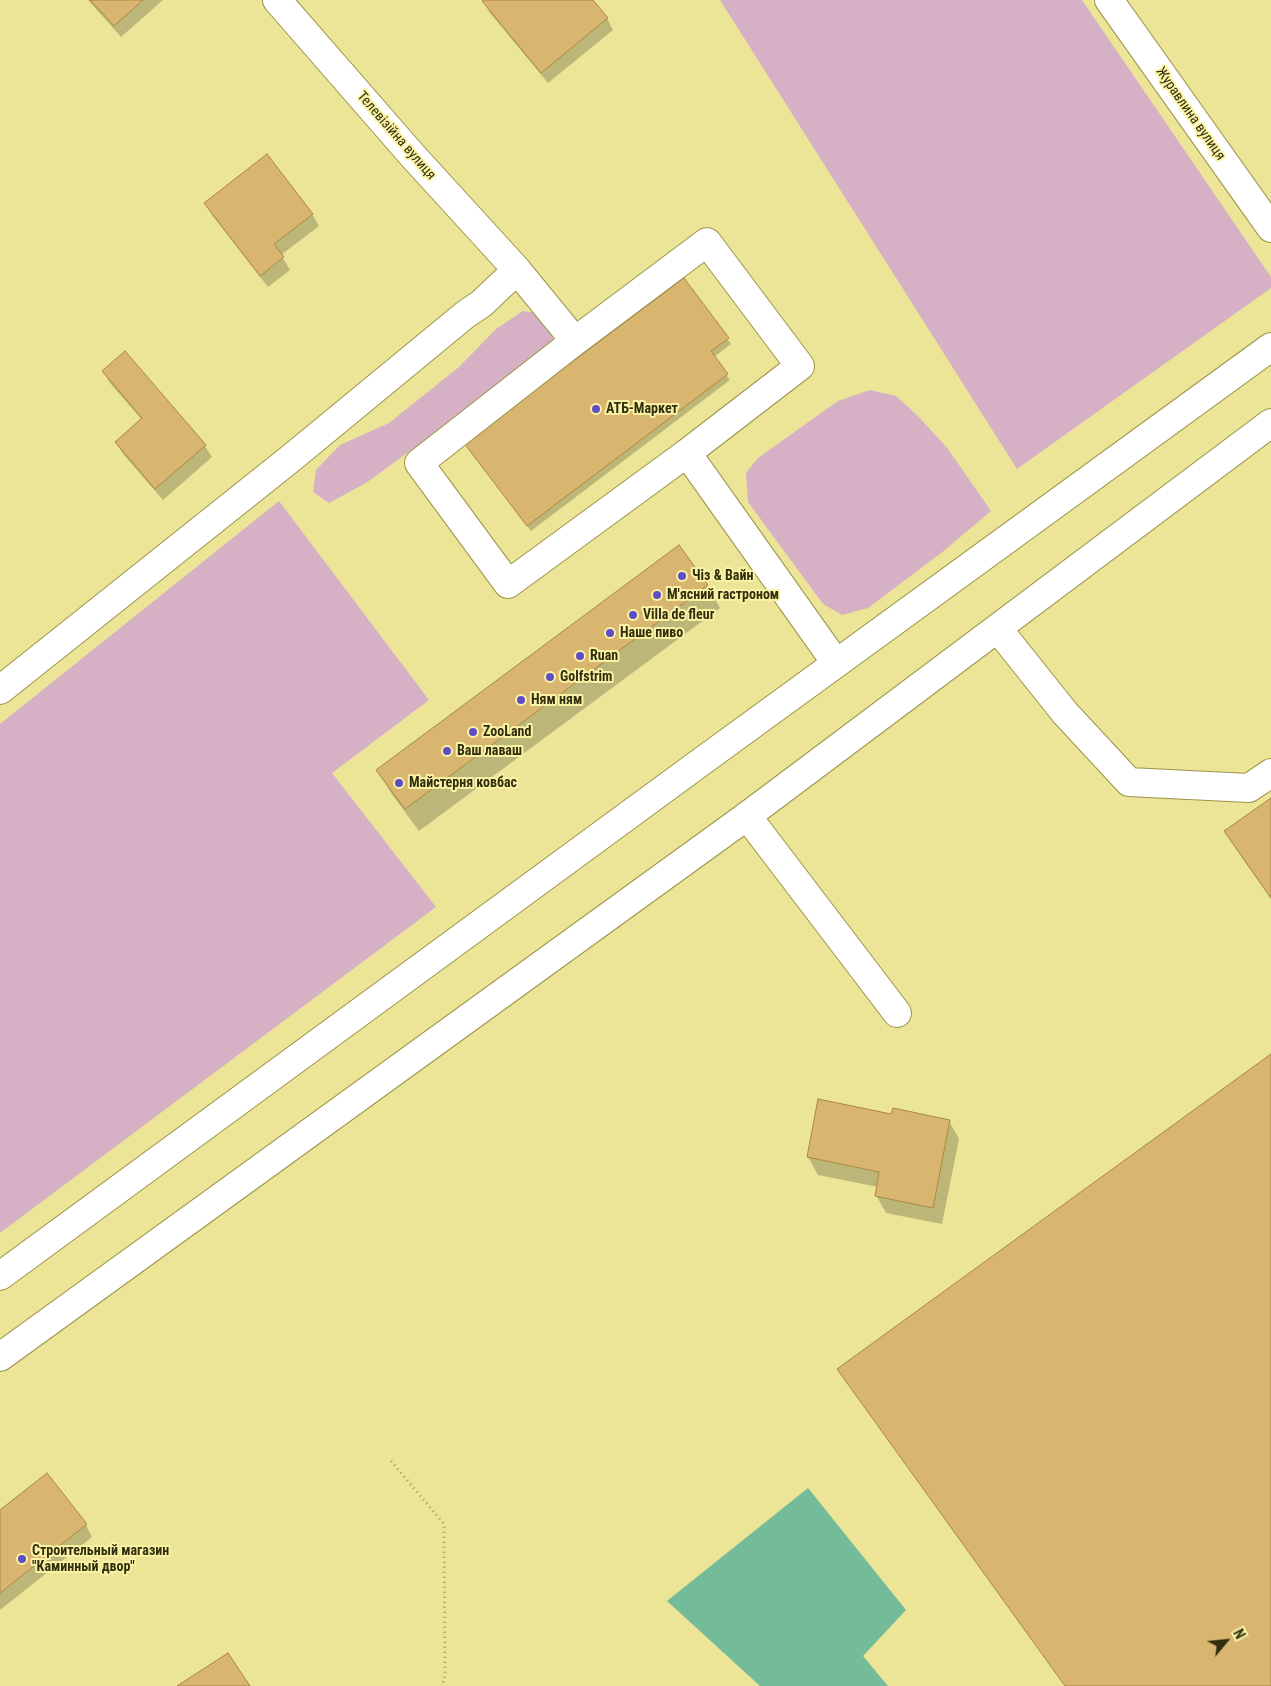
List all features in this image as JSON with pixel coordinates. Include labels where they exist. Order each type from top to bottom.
[{"type":"main road","name":"Телевізійна вулиця","points":[[277,0],[412,155],[517,270],[575,341]]},
{"type":"main road","name":"Журавлина вулиця","points":[[1109,0],[1271,228]]},
{"type":"main road","points":[[707,242],[800,366],[687,453],[508,584],[419,463],[575,341],[707,242]]},
{"type":"main road","points":[[0,690],[290,459],[466,314],[481,304],[517,270]]},
{"type":"main road","points":[[0,1276],[836,663],[1271,347]]},
{"type":"main road","points":[[0,1357],[747,816],[1271,423]]},
{"type":"main road","points":[[687,453],[836,663]]},
{"type":"main road","points":[[998,629],[1065,713],[1129,782],[1249,788],[1271,773]]},
{"type":"main road","points":[[747,816],[897,1012]]},
{"type":"path","points":[[391,1461],[444,1524],[445,1672],[443,1686]]},
{"type":"shaded area","points":[[720,0],[1082,0],[1271,277],[1271,288],[1017,469]]},
{"type":"shaded area","points":[[523,311],[537,313],[550,328],[554,343],[366,483],[329,503],[313,492],[316,470],[340,445],[389,423],[459,367],[496,329]]},
{"type":"shaded area","points":[[870,390],[896,396],[918,416],[948,449],[991,511],[945,550],[868,608],[842,615],[823,604],[748,502],[746,473],[758,458],[838,401]]},
{"type":"shaded area","points":[[279,501],[429,700],[332,773],[436,907],[0,1233],[0,724]]},
{"type":"shaded area","points":[[808,1488],[906,1610],[863,1656],[888,1686],[760,1686],[667,1601]]},
{"type":"building","points":[[90,0],[143,0],[114,26]]},
{"type":"building","points":[[593,0],[608,18],[541,73],[482,1]]},
{"type":"building","points":[[267,154],[313,214],[274,244],[284,257],[260,276],[204,203]]},
{"type":"building","name":"АТБ-Маркет","points":[[684,278],[729,338],[711,351],[728,374],[527,526],[464,443]]},
{"type":"building","points":[[125,351],[206,445],[155,489],[115,442],[142,418],[102,371]]},
{"type":"building","points":[[679,545],[708,585],[405,809],[376,770]]},
{"type":"building","points":[[1271,798],[1271,898],[1224,831]]},
{"type":"building","points":[[1271,1054],[1271,1686],[1065,1686],[837,1369]]},
{"type":"building","points":[[818,1099],[891,1114],[893,1108],[950,1120],[933,1208],[875,1196],[879,1172],[807,1157]]},
{"type":"building","name":"Строительный магазин \"Каминный двор\"","points":[[47,1473],[87,1524],[0,1593],[0,1510]]},
{"type":"building","points":[[228,1653],[250,1686],[177,1686]]},
{"type":"place","name":"АТБ-Маркет","points":[[596,409]]},
{"type":"place","name":"Чіз & Вайн","points":[[682,576]]},
{"type":"place","name":"М'ясний гастроном","points":[[657,595]]},
{"type":"place","name":"Villa de fleur","points":[[633,615]]},
{"type":"place","name":"Наше пиво","points":[[610,633]]},
{"type":"place","name":"Ruan","points":[[580,656]]},
{"type":"place","name":"Golfstrim","points":[[550,677]]},
{"type":"place","name":"Ням ням","points":[[521,700]]},
{"type":"place","name":"ZooLand","points":[[473,732]]},
{"type":"place","name":"Ваш лаваш","points":[[447,751]]},
{"type":"place","name":"Майстерня ковбас","points":[[399,783]]},
{"type":"place","name":"Строительный магазин \"Каминный двор\"","points":[[22,1559]]}]
